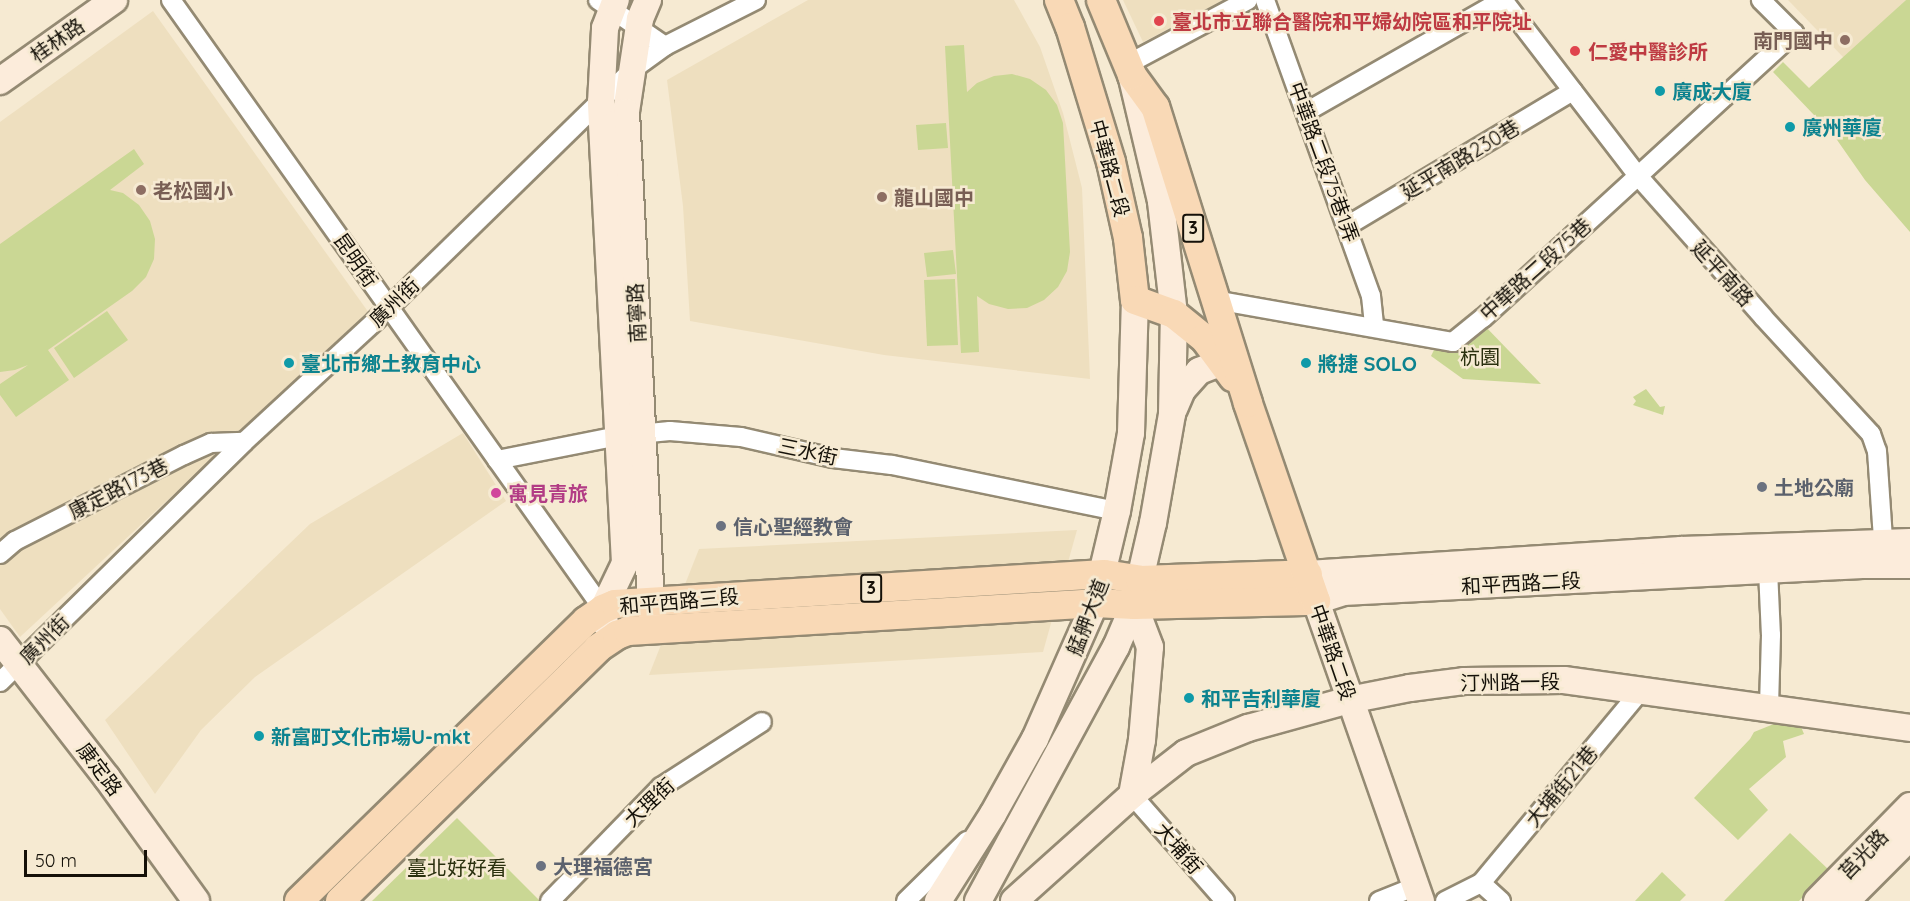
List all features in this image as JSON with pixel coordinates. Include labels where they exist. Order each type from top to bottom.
[{"type":"main road","name":"中華路二段","points":[[1059,0],[1070,27],[1111,162],[1128,238],[1135,300],[1174,314],[1204,338],[1226,366],[1248,403]]},
{"type":"main road","name":"中華路二段","points":[[1101,0],[1130,69],[1155,107],[1248,403],[1316,601]]},
{"type":"main road","name":"和平西路三段","points":[[299,901],[586,621],[615,604],[1104,574],[1137,593]]},
{"type":"main road","name":"和平西路二段","points":[[1137,593],[1308,574]]},
{"type":"main road","name":"和平西路二段","points":[[1137,593],[1316,601]]},
{"type":"main road","name":"和平西路三段","points":[[340,901],[608,641],[628,631],[1095,603],[1137,593]]},
{"type":"street","name":"桂林路","points":[[0,81],[114,0]]},
{"type":"street","name":"昆明街","points":[[171,0],[603,609]]},
{"type":"street","name":"南寧路","points":[[603,609],[625,563],[630,435],[626,112],[639,29],[648,0]]},
{"type":"street","name":"廣州街","points":[[0,682],[244,442],[388,307],[632,70],[665,46],[756,0]]},
{"type":"street","points":[[1130,69],[1248,0]]},
{"type":"street","name":"中華路二段75巷1弄","points":[[1265,0],[1371,296],[1374,327]]},
{"type":"street","points":[[1306,112],[1503,0]]},
{"type":"street","name":"延平南路","points":[[1503,0],[1638,176],[1749,303],[1871,434],[1877,451],[1884,554]]},
{"type":"street","name":"中華路二段75巷","points":[[1215,300],[1452,342],[1483,318],[1794,33],[1761,0]]},
{"type":"street","name":"南寧路","points":[[609,3],[605,28],[601,102],[630,435],[653,629]]},
{"type":"street","points":[[609,3],[639,29],[665,46]]},
{"type":"street","name":"中華路二段","points":[[1130,69],[1161,201],[1174,314]]},
{"type":"street","name":"延平南路230巷","points":[[1347,226],[1573,91]]},
{"type":"street","name":"艋舺大道","points":[[938,901],[993,814],[1035,739],[1095,603],[1104,574],[1131,433],[1135,300]]},
{"type":"street","name":"艋舺大道","points":[[978,901],[1116,647],[1137,593],[1172,414],[1174,314]]},
{"type":"street","points":[[1172,414],[1182,390],[1191,378],[1209,367],[1226,366]]},
{"type":"street","name":"三水街","points":[[497,460],[630,435],[670,431],[741,436],[833,458],[892,465],[1117,511]]},
{"type":"street","name":"康定路173巷","points":[[0,555],[15,541],[184,455],[211,443],[244,442]]},
{"type":"street","name":"和平西路二段","points":[[1316,601],[1343,592],[1768,570],[1884,554],[1910,542]]},
{"type":"street","name":"和平西路二段","points":[[1308,574],[1682,550],[1884,554],[1910,565]]},
{"type":"street","points":[[1768,570],[1771,634],[1770,707]]},
{"type":"street","points":[[1132,795],[1142,740],[1150,647],[1137,593]]},
{"type":"street","name":"中華路二段","points":[[1316,601],[1419,894]]},
{"type":"street","points":[[603,609],[608,641]]},
{"type":"street","name":"康定路","points":[[0,640],[107,777],[196,901]]},
{"type":"street","name":"汀州路一段","points":[[1014,901],[1132,795],[1185,753],[1248,728],[1349,700],[1464,681],[1564,680],[1642,689],[1910,728]]},
{"type":"street","name":"大埔街21巷","points":[[1481,883],[1642,689]]},
{"type":"street","name":"大理街","points":[[550,901],[661,787],[762,722]]},
{"type":"street","name":"大埔街","points":[[1132,795],[1225,901]]},
{"type":"street","name":"莒光路","points":[[1817,901],[1910,806]]},
{"type":"street","points":[[906,901],[993,814]]},
{"type":"street","name":"莒光路","points":[[1846,901],[1910,837]]},
{"type":"street","points":[[1445,901],[1481,883],[1502,901]]},
{"type":"street","points":[[1379,901],[1419,894]]},
{"type":"shaded area","name":"龍山國中","points":[[808,0],[1014,0],[1040,47],[1063,113],[1082,188],[1090,379],[884,355],[690,321],[683,206],[667,80]]},
{"type":"shaded area","name":"臺北市立聯合醫院和平婦幼院區和平院址","points":[[1123,0],[1225,0],[1143,42]]},
{"type":"shaded area","name":"南門國中","points":[[1788,0],[1906,0],[1844,58]]},
{"type":"shaded area","name":"老松國小","points":[[153,11],[369,313],[20,637],[0,609],[0,122]]},
{"type":"shaded area","points":[[463,433],[506,501],[255,677],[201,730],[155,794],[105,720],[310,524]]},
{"type":"shaded area","points":[[1077,530],[1043,652],[649,675],[699,549]]},
{"type":"green space","points":[[1906,0],[1910,0],[1910,232],[1865,180],[1835,137],[1773,72],[1783,62],[1809,88]]},
{"type":"green space","points":[[964,45],[967,92],[977,83],[994,76],[1012,74],[1030,79],[1046,90],[1057,105],[1063,123],[1070,252],[1067,271],[1058,287],[1044,300],[1027,308],[1008,309],[989,304],[977,296],[979,352],[961,353],[945,46]]},
{"type":"green space","points":[[946,123],[948,148],[918,150],[916,125]]},
{"type":"green space","points":[[134,149],[144,164],[110,190],[123,193],[139,205],[150,221],[155,239],[154,259],[146,277],[132,291],[48,350],[69,380],[16,417],[0,395],[0,384],[28,365],[0,372],[0,244]]},
{"type":"green space","points":[[953,250],[956,274],[927,277],[924,253]]},
{"type":"green space","points":[[955,279],[958,345],[927,346],[924,280]]},
{"type":"green space","points":[[107,311],[128,340],[74,378],[54,348]]},
{"type":"green space","name":"杭園","points":[[1482,323],[1541,384],[1463,379],[1431,356],[1438,342]]},
{"type":"green space","points":[[1646,389],[1660,407],[1665,406],[1663,415],[1633,405],[1636,401],[1633,397]]},
{"type":"green space","points":[[1796,715],[1804,734],[1783,741],[1786,757],[1749,789],[1768,810],[1738,840],[1694,798],[1754,732]]},
{"type":"green space","name":"臺北好好看","points":[[457,818],[540,901],[372,901]]},
{"type":"green space","points":[[1790,833],[1829,870],[1799,901],[1724,901]]},
{"type":"green space","points":[[1662,872],[1686,895],[1680,901],[1635,901]]},
{"type":"place","name":"臺北市立聯合醫院和平婦幼院區和平院址","points":[[1159,21]]},
{"type":"place","name":"南門國中","points":[[1845,40]]},
{"type":"place","name":"仁愛中醫診所","points":[[1575,51]]},
{"type":"place","name":"廣成大廈","points":[[1660,91]]},
{"type":"place","name":"廣州華廈","points":[[1790,127]]},
{"type":"place","name":"老松國小","points":[[141,190]]},
{"type":"place","name":"龍山國中","points":[[882,197]]},
{"type":"place","name":"臺北市鄉土教育中心","points":[[289,363]]},
{"type":"place","name":"將捷 SOLO","points":[[1306,363]]},
{"type":"place","name":"土地公廟","points":[[1762,487]]},
{"type":"place","name":"寓見青旅","points":[[496,493]]},
{"type":"place","name":"信心聖經教會","points":[[721,526]]},
{"type":"place","name":"和平吉利華廈","points":[[1189,698]]},
{"type":"place","name":"新富町文化市場U-mkt","points":[[259,736]]},
{"type":"place","name":"大理福德宮","points":[[541,866]]}]
